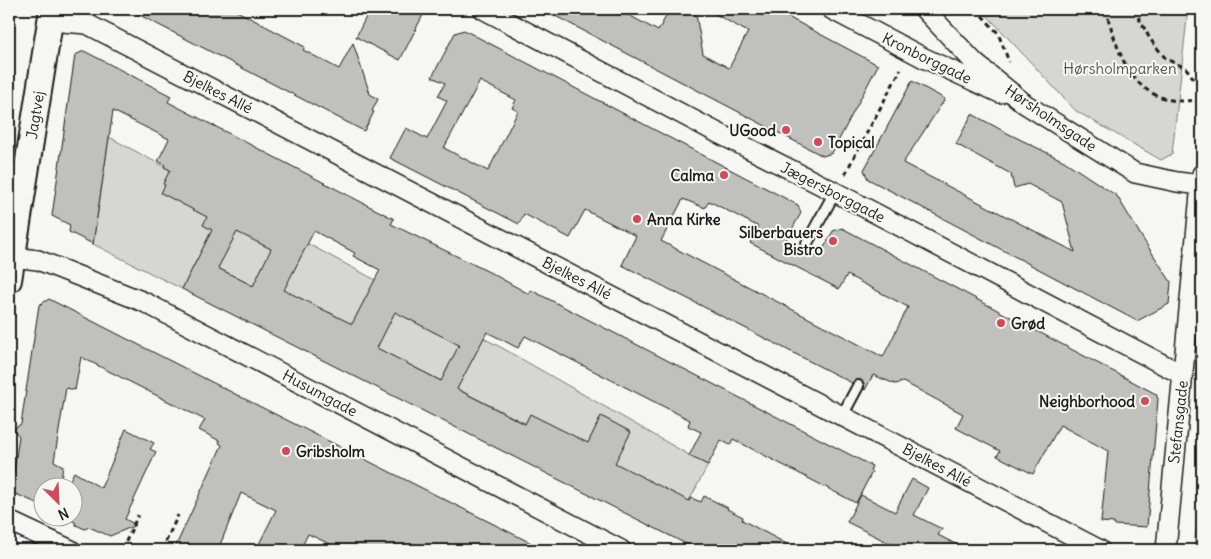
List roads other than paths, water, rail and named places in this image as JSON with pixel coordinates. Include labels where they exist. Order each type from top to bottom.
[{"type":"street","name":"Jægersborggade","points":[[483,9],[1183,375]]},
{"type":"street","name":"Kronborggade","points":[[830,9],[924,58],[1025,104]]},
{"type":"street","name":"Hørsholmsgade","points":[[924,9],[975,64],[1025,104],[1135,173],[1178,182],[1202,179]]},
{"type":"street","name":"Jagtvej","points":[[10,268],[51,15]]},
{"type":"street","name":"Bjelkes Allé","points":[[51,15],[87,24],[1100,550]]},
{"type":"street","name":"Stefansgade","points":[[1166,550],[1202,179]]},
{"type":"street","name":"Husumgade","points":[[10,268],[38,260],[144,302],[621,550]]},
{"type":"street","points":[[9,522],[70,550]]},
{"type":"lane","points":[[807,243],[835,192]]},
{"type":"lane","points":[[842,416],[858,386]]},
{"type":"place","name":"UGood","points":[[786,130]]},
{"type":"place","name":"Topical","points":[[818,142]]},
{"type":"place","name":"Calma","points":[[724,175]]},
{"type":"place","name":"Anna Kirke","points":[[637,219]]},
{"type":"place","name":"Silberbauers Bistro","points":[[833,241]]},
{"type":"place","name":"Grød","points":[[1001,323]]},
{"type":"place","name":"Neighborhood","points":[[1145,401]]},
{"type":"place","name":"Gribsholm","points":[[286,451]]},
{"type":"park label","name":"Hørsholmparken","points":[[1120,68]]}]
